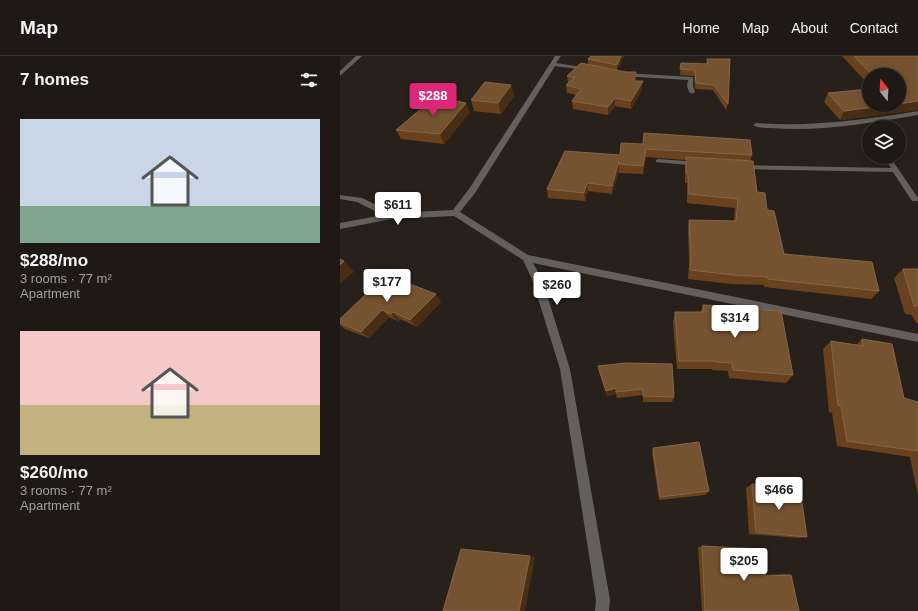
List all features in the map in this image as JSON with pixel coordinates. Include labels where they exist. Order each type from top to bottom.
[{"type":"street","points":[[340,74],[359,56]]},
{"type":"street","points":[[455,213],[472,191],[556,60],[597,70]]},
{"type":"street","points":[[615,74],[626,76],[691,78],[690,86],[692,92]]},
{"type":"street","points":[[880,120],[918,113]]},
{"type":"street","points":[[756,126],[790,127],[862,123]]},
{"type":"street","points":[[658,160],[711,164]]},
{"type":"street","points":[[891,164],[915,199]]},
{"type":"street","points":[[733,166],[895,170]]},
{"type":"street","points":[[340,197],[359,200],[392,216]]},
{"type":"street","points":[[340,226],[392,216],[455,213],[526,258],[918,338]]},
{"type":"street","points":[[526,258],[537,279],[565,369],[603,600],[602,611]]},
{"type":"building","points":[[591,56],[621,56],[617,65],[588,59]]},
{"type":"building","points":[[854,56],[918,56],[918,101],[906,103],[906,68],[865,68]]},
{"type":"building","points":[[707,59],[730,59],[728,104],[714,85],[696,83],[695,70],[680,69],[681,63],[708,64]]},
{"type":"building","points":[[581,63],[626,72],[636,72],[634,81],[643,81],[631,101],[615,98],[608,107],[572,101],[581,89],[566,85],[575,78],[567,76]]},
{"type":"building","points":[[485,82],[511,85],[498,103],[471,100]]},
{"type":"building","points":[[862,90],[862,109],[844,111],[828,93]]},
{"type":"building","points":[[435,97],[466,103],[440,134],[396,130]]},
{"type":"building","points":[[644,133],[750,140],[752,155],[646,149],[643,166],[619,164],[619,161],[612,186],[587,183],[584,193],[547,189],[565,151],[620,155],[621,143],[643,144]]},
{"type":"building","points":[[686,157],[753,161],[757,192],[765,193],[767,210],[774,211],[784,254],[872,262],[879,291],[768,279],[768,277],[690,270],[691,256],[689,220],[736,221],[738,199],[689,194],[688,174],[686,173]]},
{"type":"building","points":[[340,259],[344,261],[340,265]]},
{"type":"building","points":[[903,269],[918,269],[918,306],[914,306]]},
{"type":"building","points":[[386,275],[436,294],[410,320],[393,312],[391,314],[382,310],[361,332],[340,323],[340,319]]},
{"type":"building","points":[[703,305],[722,306],[723,308],[781,311],[793,375],[733,370],[732,363],[715,361],[679,361],[675,312],[703,312]]},
{"type":"building","points":[[862,339],[892,344],[904,398],[918,402],[918,451],[847,441],[841,406],[838,405],[831,341],[863,346]]},
{"type":"building","points":[[626,363],[672,364],[674,397],[643,396],[643,389],[616,392],[616,388],[606,391],[598,366]]},
{"type":"building","points":[[699,442],[709,491],[660,497],[653,448]]},
{"type":"building","points":[[752,484],[800,489],[807,537],[756,532]]},
{"type":"building","points":[[702,546],[761,549],[766,576],[791,575],[799,611],[705,611]]},
{"type":"building","points":[[461,549],[530,556],[519,611],[443,611]]}]
